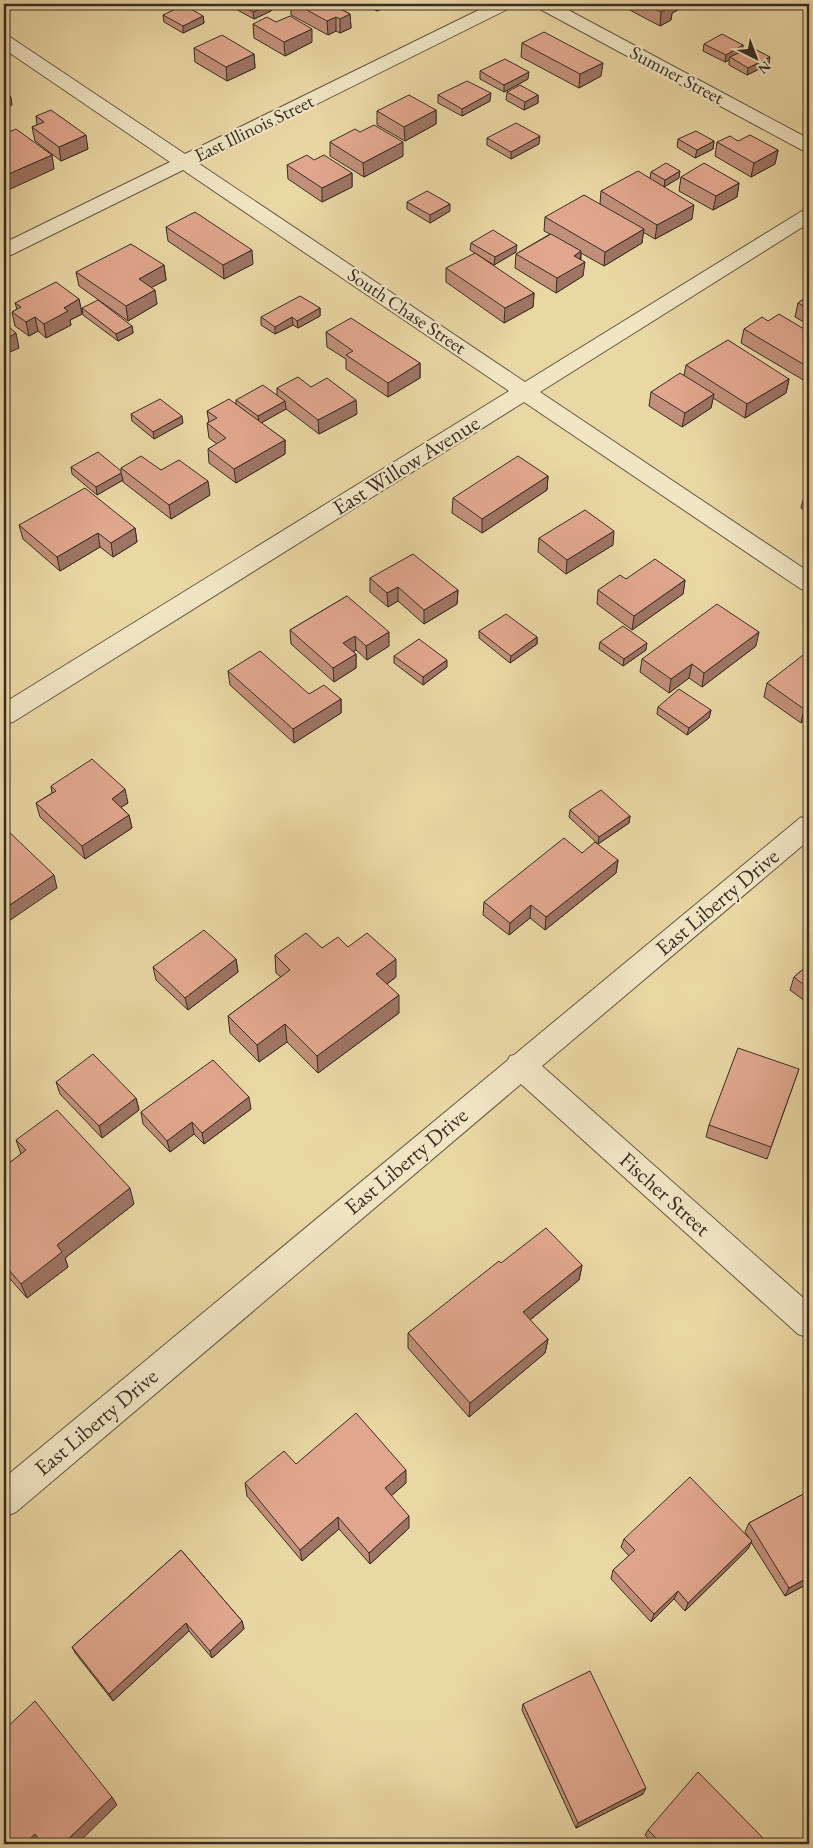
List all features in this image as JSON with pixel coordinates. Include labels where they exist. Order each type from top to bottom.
[{"type":"street","name":"East Illinois Street","points":[[4,251],[504,4]]},
{"type":"street","name":"Sumner Street","points":[[544,4],[809,146]]},
{"type":"street","name":"South Chase Street","points":[[4,40],[809,583]]},
{"type":"street","name":"East Willow Avenue","points":[[4,715],[809,215]]},
{"type":"street","name":"East Liberty Drive","points":[[4,1500],[520,1065],[809,825]]},
{"type":"street","name":"Fischer Street","points":[[520,1065],[809,1323]]},
{"type":"building","points":[[238,4],[271,4],[253,12]]},
{"type":"building","points":[[296,4],[331,4],[350,14],[340,19],[336,17],[327,21]]},
{"type":"building","points":[[645,4],[668,4],[673,6],[661,12]]},
{"type":"building","points":[[184,5],[203,16],[183,26],[163,15]]},
{"type":"building","points":[[290,16],[312,29],[284,42],[253,24],[267,17],[276,22]]},
{"type":"building","points":[[544,32],[603,63],[580,74],[522,43]]},
{"type":"building","points":[[722,34],[743,45],[726,55],[704,44]]},
{"type":"building","points":[[222,35],[254,54],[226,67],[194,48]]},
{"type":"building","points":[[751,47],[770,57],[748,68],[730,57]]},
{"type":"building","points":[[505,59],[529,72],[504,85],[480,71]]},
{"type":"building","points":[[467,81],[491,93],[462,109],[438,95]]},
{"type":"building","points":[[520,85],[538,95],[525,102],[507,92]]},
{"type":"building","points":[[4,93],[11,97],[4,100]]},
{"type":"building","points":[[409,95],[436,110],[404,127],[377,111]]},
{"type":"building","points":[[51,110],[86,135],[59,147],[32,127],[44,122],[36,116]]},
{"type":"building","points":[[516,123],[540,136],[511,152],[487,138]]},
{"type":"building","points":[[374,125],[403,142],[363,163],[330,142],[355,129],[360,132]]},
{"type":"building","points":[[16,129],[52,155],[4,176],[4,134]]},
{"type":"building","points":[[696,131],[714,141],[697,150],[678,139]]},
{"type":"building","points":[[750,135],[778,150],[754,163],[717,142],[730,136],[738,141]]},
{"type":"building","points":[[307,155],[314,160],[324,155],[352,173],[322,188],[287,165]]},
{"type":"building","points":[[666,163],[680,171],[665,180],[651,172]]},
{"type":"building","points":[[704,163],[739,183],[716,196],[681,177]]},
{"type":"building","points":[[638,171],[694,205],[657,225],[601,191]]},
{"type":"building","points":[[427,191],[450,204],[430,215],[407,202]]},
{"type":"building","points":[[584,195],[644,229],[605,252],[545,217]]},
{"type":"building","points":[[195,212],[252,250],[223,265],[166,227]]},
{"type":"building","points":[[493,230],[517,245],[495,257],[471,243]]},
{"type":"building","points":[[551,234],[581,251],[574,256],[585,262],[557,278],[516,254]]},
{"type":"building","points":[[131,244],[164,265],[139,279],[155,290],[126,306],[76,272]]},
{"type":"building","points":[[475,253],[534,293],[505,308],[446,268]]},
{"type":"building","points":[[56,282],[79,299],[64,308],[68,311],[44,324],[35,317],[26,322],[12,312],[21,307],[15,303]]},
{"type":"building","points":[[809,295],[809,309],[798,303]]},
{"type":"building","points":[[300,296],[320,308],[297,321],[292,317],[275,327],[261,317]]},
{"type":"building","points":[[98,300],[132,326],[116,334],[82,308]]},
{"type":"building","points":[[779,314],[809,332],[808,367],[744,329],[762,317],[768,321]]},
{"type":"building","points":[[351,318],[420,363],[388,383],[346,355],[353,351],[326,332]]},
{"type":"building","points":[[4,323],[16,333],[4,340]]},
{"type":"building","points":[[728,340],[789,379],[747,404],[686,365]]},
{"type":"building","points":[[680,373],[714,394],[685,413],[651,392]]},
{"type":"building","points":[[298,377],[311,387],[327,378],[356,400],[318,420],[277,388]]},
{"type":"building","points":[[263,385],[285,401],[258,416],[236,400]]},
{"type":"building","points":[[160,399],[182,416],[153,432],[131,414]]},
{"type":"building","points":[[229,399],[285,440],[234,469],[208,449],[226,438],[207,423],[217,418],[207,411]]},
{"type":"building","points":[[98,452],[121,473],[96,487],[71,467]]},
{"type":"building","points":[[141,456],[161,470],[179,460],[208,481],[169,505],[121,468]]},
{"type":"building","points":[[518,456],[548,476],[482,519],[453,498]]},
{"type":"building","points":[[85,488],[135,528],[111,543],[98,533],[57,557],[19,525]]},
{"type":"building","points":[[809,497],[809,504],[803,500]]},
{"type":"building","points":[[585,510],[614,531],[567,560],[539,538]]},
{"type":"building","points":[[413,554],[458,590],[424,610],[398,587],[387,593],[370,578]]},
{"type":"building","points":[[655,559],[685,580],[634,616],[598,590],[620,575],[626,579]]},
{"type":"building","points":[[347,596],[389,632],[366,646],[355,636],[343,643],[356,654],[333,668],[290,630]]},
{"type":"building","points":[[717,604],[759,632],[704,673],[692,664],[671,679],[642,659]]},
{"type":"building","points":[[506,614],[537,637],[511,656],[479,631]]},
{"type":"building","points":[[623,626],[647,643],[624,659],[600,642]]},
{"type":"building","points":[[419,639],[447,660],[423,677],[394,656]]},
{"type":"building","points":[[260,651],[309,694],[324,685],[341,699],[293,729],[228,671]]},
{"type":"building","points":[[807,652],[809,654],[809,705],[804,709],[767,683]]},
{"type":"building","points":[[679,689],[711,710],[689,728],[658,707]]},
{"type":"building","points":[[92,759],[125,789],[112,799],[129,815],[82,846],[36,803],[56,791],[51,786]]},
{"type":"building","points":[[601,790],[630,816],[599,837],[570,810]]},
{"type":"building","points":[[4,827],[54,875],[4,909]]},
{"type":"building","points":[[564,838],[582,853],[595,842],[618,860],[546,917],[531,905],[510,923],[484,902]]},
{"type":"building","points":[[204,930],[236,959],[185,998],[153,967]]},
{"type":"building","points":[[306,933],[322,948],[338,937],[348,947],[367,933],[396,959],[376,974],[399,995],[317,1056],[285,1024],[257,1045],[228,1016],[290,970],[275,955]]},
{"type":"building","points":[[809,964],[809,989],[794,977]]},
{"type":"building","points":[[738,1048],[799,1069],[771,1147],[709,1125]]},
{"type":"building","points":[[93,1054],[136,1098],[99,1126],[56,1082]]},
{"type":"building","points":[[213,1060],[249,1097],[202,1133],[192,1122],[167,1141],[141,1112]]},
{"type":"building","points":[[57,1110],[130,1188],[57,1245],[62,1252],[21,1284],[4,1264],[4,1167],[26,1150],[16,1140]]},
{"type":"building","points":[[546,1228],[582,1265],[523,1312],[548,1339],[470,1403],[408,1333],[499,1261],[501,1263]]},
{"type":"building","points":[[356,1413],[406,1470],[385,1488],[409,1516],[369,1553],[338,1517],[300,1550],[245,1483],[284,1451],[296,1464]]},
{"type":"building","points":[[690,1477],[752,1541],[688,1603],[678,1591],[654,1614],[613,1570],[635,1550],[624,1539]]},
{"type":"building","points":[[809,1491],[809,1577],[789,1588],[749,1523]]},
{"type":"building","points":[[181,1550],[242,1621],[210,1651],[186,1623],[109,1694],[72,1647]]},
{"type":"building","points":[[590,1671],[646,1788],[578,1823],[523,1704]]},
{"type":"building","points":[[35,1701],[112,1797],[63,1844],[42,1844],[35,1834],[24,1844],[4,1844],[4,1730]]},
{"type":"building","points":[[698,1772],[769,1844],[662,1844],[648,1830]]}]
